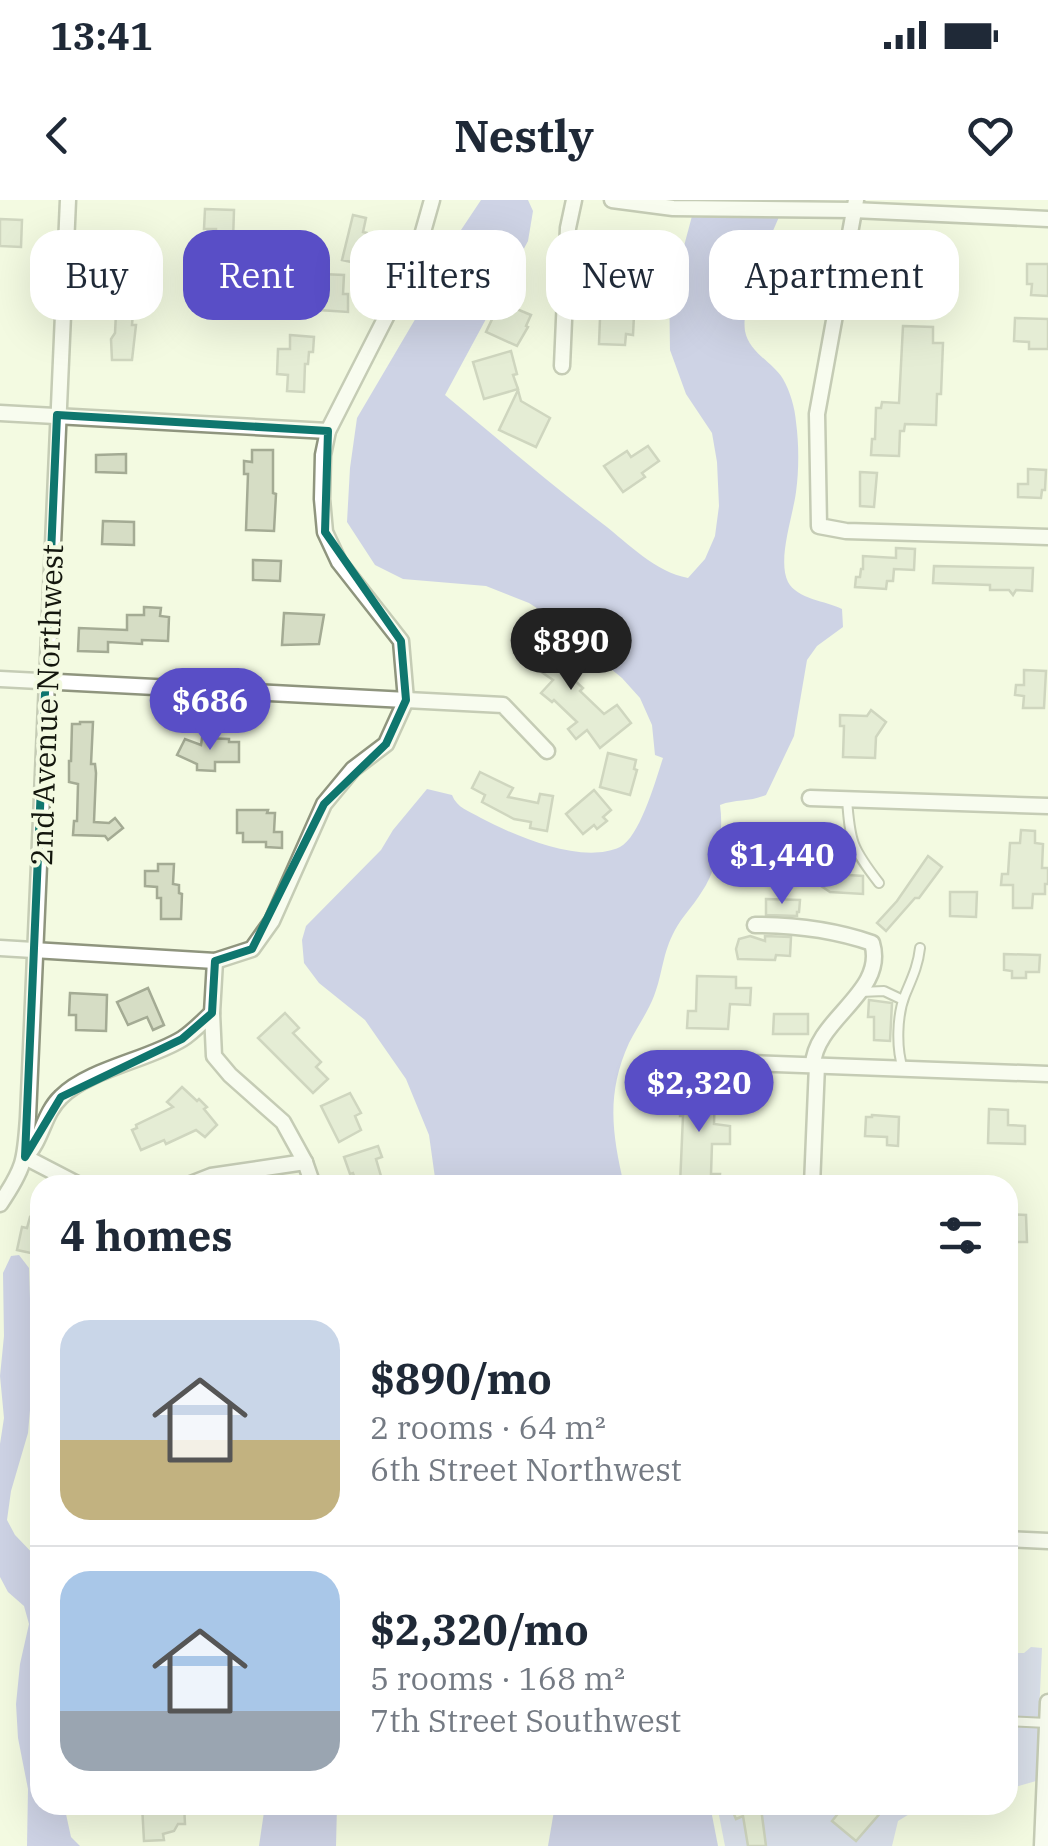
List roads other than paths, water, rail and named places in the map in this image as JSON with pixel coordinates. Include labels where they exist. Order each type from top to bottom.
[{"type":"street","name":"2nd Avenue Northwest","points":[[0,1204],[18,1178],[25,1158],[68,200]]},
{"type":"street","points":[[0,948],[215,961],[252,948],[272,921],[324,804],[353,769],[386,744],[406,700],[400,640],[339,562],[326,532],[324,455],[328,431],[415,260],[432,200]]},
{"type":"street","points":[[562,366],[568,228],[574,200]]},
{"type":"street","points":[[612,200],[672,208],[800,210],[854,205],[1048,219]]},
{"type":"street","points":[[854,205],[817,414],[819,526],[846,531],[1048,537]]},
{"type":"street","points":[[0,413],[328,431]]},
{"type":"street","points":[[0,679],[504,705],[546,751]]},
{"type":"street","points":[[810,798],[1048,806]]},
{"type":"street","points":[[755,924],[792,926],[872,943],[874,961],[859,992],[817,1048],[812,1175]]},
{"type":"street","points":[[215,961],[214,1056],[284,1122],[310,1175]]},
{"type":"street","points":[[59,1175],[25,1158],[60,1097],[94,1077],[182,1038],[212,1013]]},
{"type":"street","points":[[696,1062],[1048,1074]]},
{"type":"street","points":[[218,1175],[305,1162]]},
{"type":"street","points":[[1018,1540],[1048,1542]]},
{"type":"street","points":[[1042,1846],[1048,1702]]},
{"type":"lane","points":[[846,799],[854,850],[879,883]]},
{"type":"lane","points":[[903,1069],[899,1049],[903,1000],[918,966],[920,948]]},
{"type":"lane","points":[[859,992],[884,991],[903,1000]]},
{"type":"lane","points":[[1018,1722],[1047,1723]]}]
